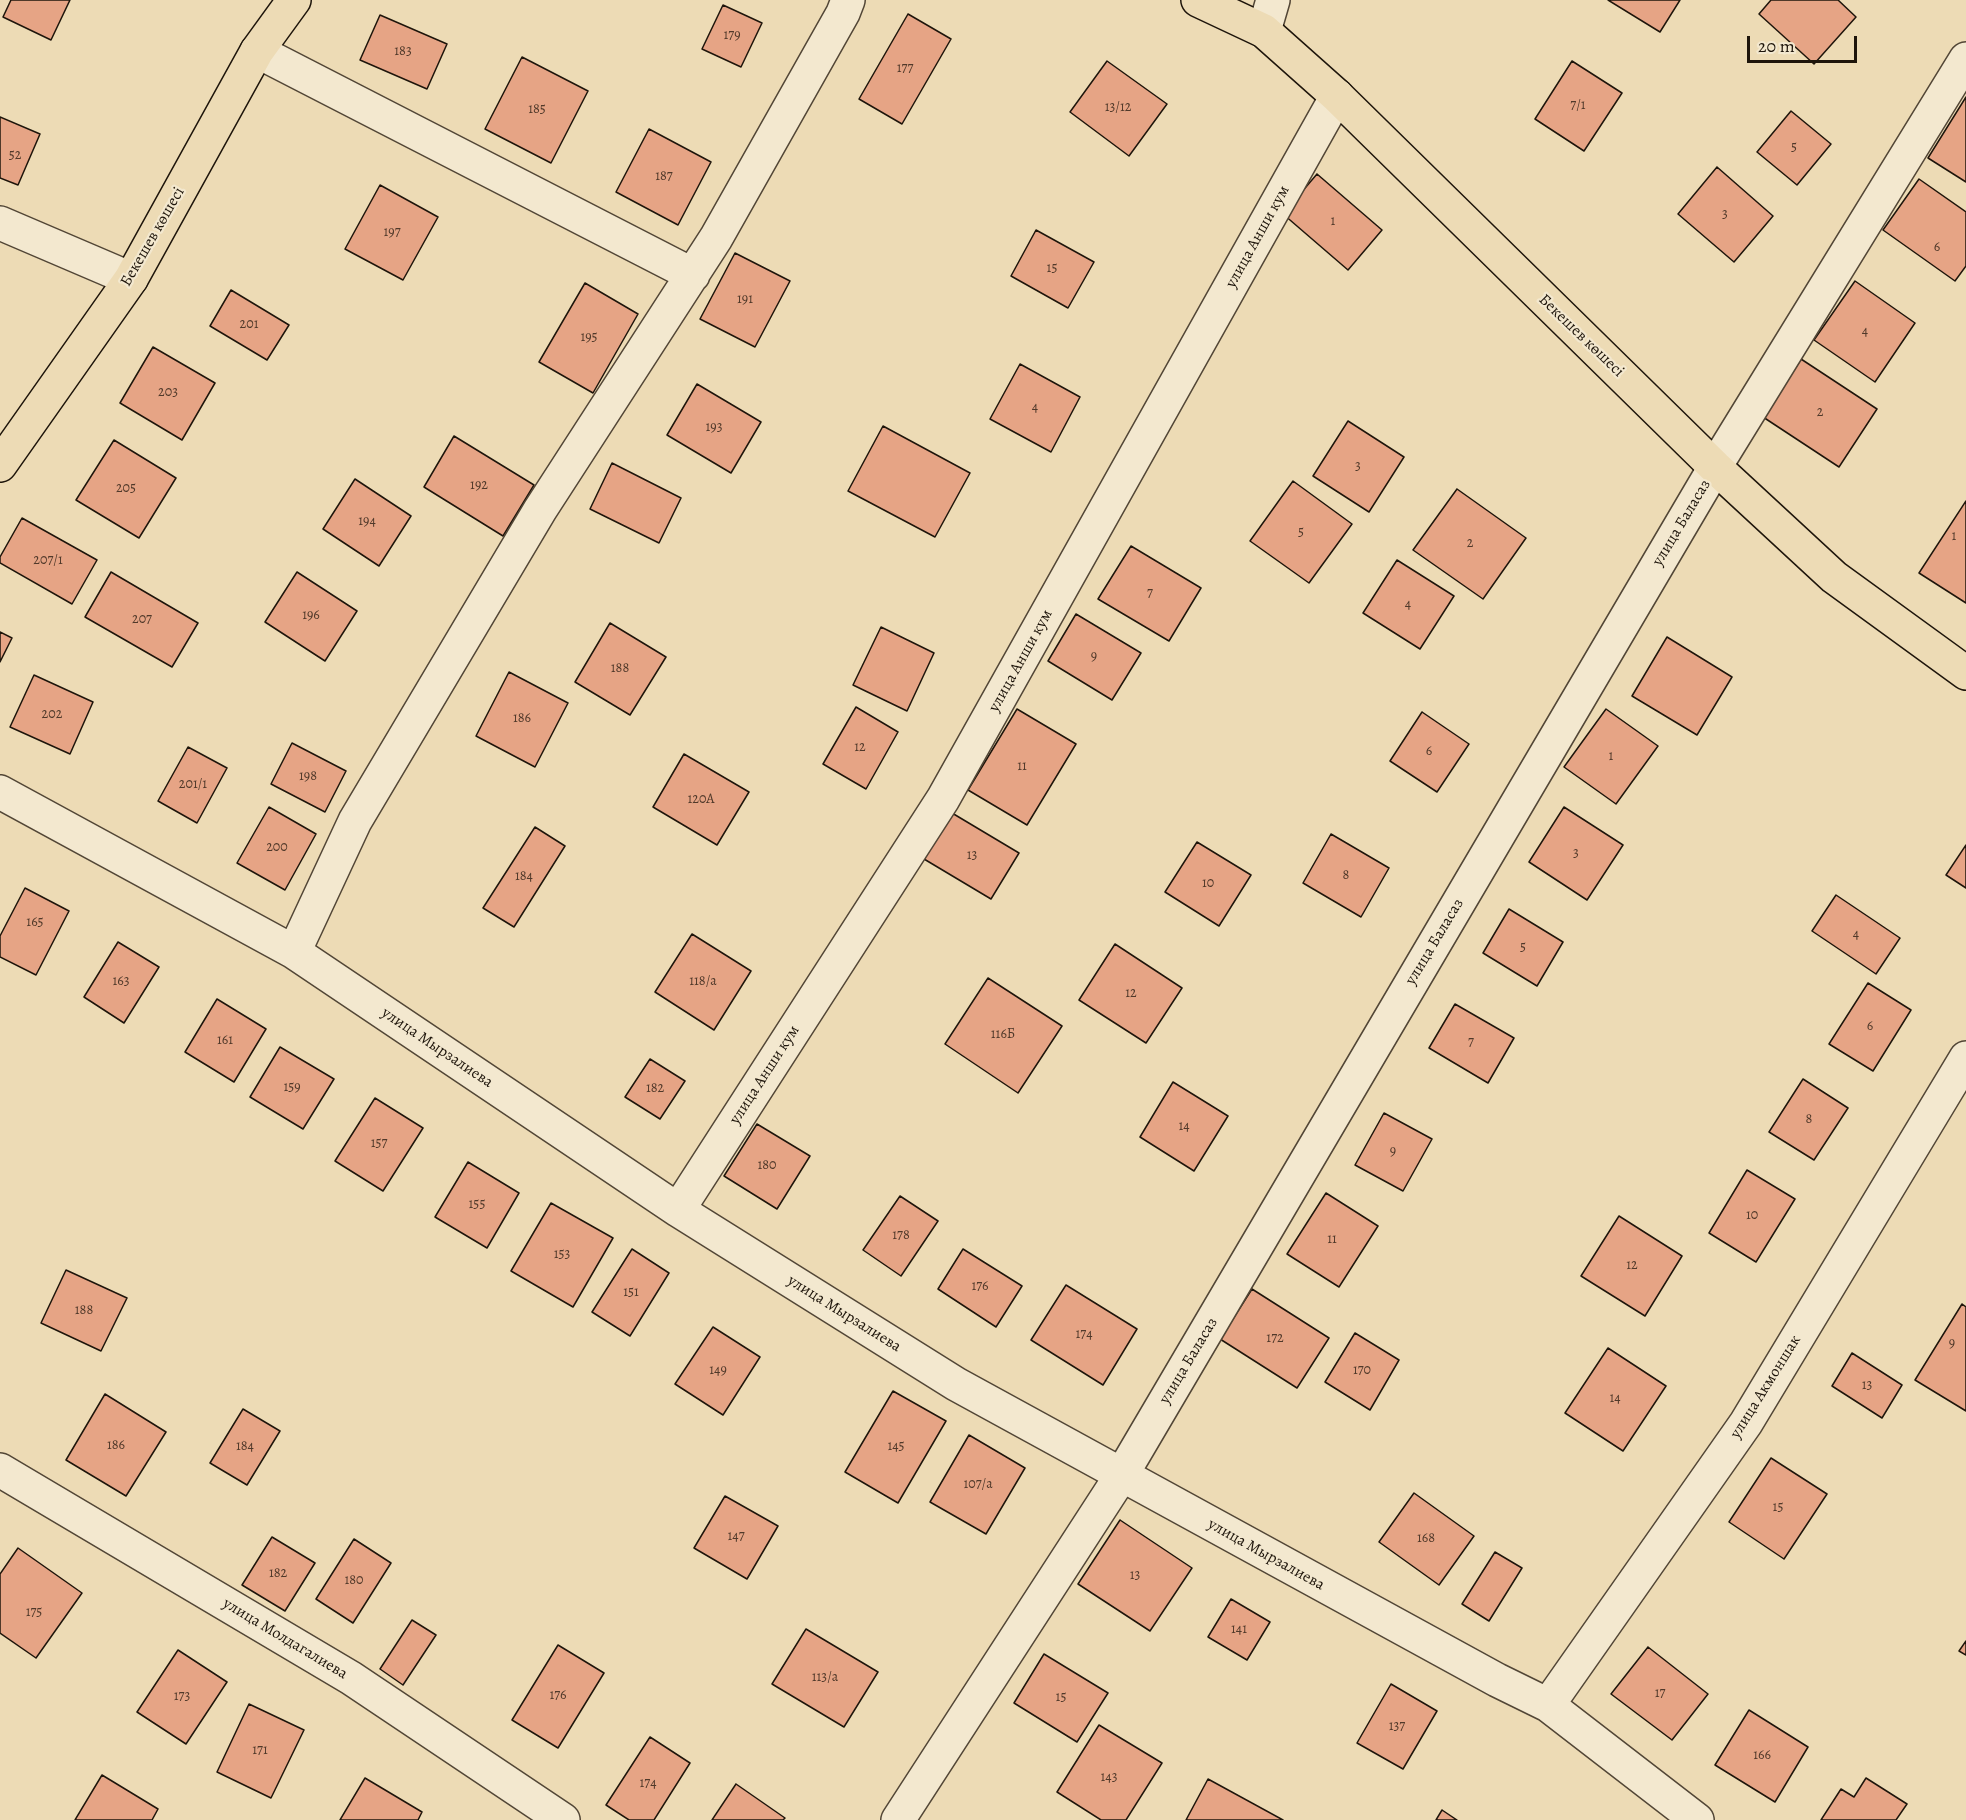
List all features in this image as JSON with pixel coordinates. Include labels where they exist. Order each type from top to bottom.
[{"type":"main road","name":"Бекешев көшесі","points":[[0,465],[130,279],[257,51],[294,0]]},
{"type":"main road","name":"Бекешев көшесі","points":[[1197,0],[1264,31],[1337,96],[1715,467],[1834,577],[1966,673]]},
{"type":"street","points":[[294,952],[355,821],[540,510],[717,238],[848,0]]},
{"type":"street","points":[[1264,31],[1273,0]]},
{"type":"street","points":[[257,51],[693,275]]},
{"type":"street","name":"улица Баласаз","points":[[898,1820],[1121,1476],[1715,467],[1966,59]]},
{"type":"street","name":"улица Анши кум","points":[[678,1210],[943,799],[1337,96]]},
{"type":"street","points":[[0,223],[130,279]]},
{"type":"street","name":"улица Мырзалиева","points":[[0,792],[294,952],[678,1210],[956,1384],[1497,1680],[1548,1705],[1697,1820]]},
{"type":"street","name":"улица Акмоншак","points":[[1548,1705],[1746,1423],[1966,1058]]},
{"type":"street","name":"улица Молдагалиева","points":[[0,1470],[351,1678],[563,1820]]},
{"type":"building","points":[[11,0],[70,0],[51,40],[3,17]]},
{"type":"building","points":[[1608,0],[1680,0],[1660,32]]},
{"type":"building","points":[[1771,0],[1838,0],[1856,17],[1814,64],[1759,14]]},
{"type":"building","points":[[723,5],[762,23],[741,67],[702,49]]},
{"type":"building","points":[[908,14],[951,39],[902,124],[859,99]]},
{"type":"building","points":[[380,15],[447,44],[427,89],[360,60]]},
{"type":"building","points":[[522,57],[588,91],[551,163],[485,129]]},
{"type":"building","points":[[1107,61],[1167,104],[1129,156],[1070,112]]},
{"type":"building","points":[[1572,61],[1622,93],[1584,151],[1535,119]]},
{"type":"building","points":[[1966,97],[1966,182],[1928,158]]},
{"type":"building","points":[[1791,111],[1831,144],[1797,185],[1757,152]]},
{"type":"building","points":[[0,117],[40,134],[18,185],[0,178]]},
{"type":"building","points":[[649,129],[711,162],[678,225],[616,192]]},
{"type":"building","points":[[1717,167],[1773,216],[1734,262],[1678,214]]},
{"type":"building","points":[[1317,174],[1382,230],[1348,270],[1283,214]]},
{"type":"building","points":[[1919,179],[1966,212],[1966,266],[1955,281],[1883,230]]},
{"type":"building","points":[[380,185],[438,217],[403,280],[345,249]]},
{"type":"building","points":[[1036,230],[1094,262],[1068,308],[1011,276]]},
{"type":"building","points":[[735,253],[790,281],[755,347],[700,319]]},
{"type":"building","points":[[1855,281],[1915,323],[1875,382],[1814,340]]},
{"type":"building","points":[[585,283],[638,314],[593,393],[539,362]]},
{"type":"building","points":[[231,290],[289,325],[267,360],[210,326]]},
{"type":"building","points":[[153,347],[215,383],[182,440],[120,403]]},
{"type":"building","points":[[1801,359],[1877,409],[1839,467],[1763,417]]},
{"type":"building","points":[[1020,364],[1080,397],[1051,452],[990,419]]},
{"type":"building","points":[[697,384],[761,422],[731,473],[667,435]]},
{"type":"building","points":[[1348,421],[1404,457],[1369,512],[1313,476]]},
{"type":"building","points":[[883,426],[970,473],[935,537],[848,491]]},
{"type":"building","points":[[454,436],[534,485],[503,536],[424,487]]},
{"type":"building","points":[[114,440],[176,478],[139,538],[76,500]]},
{"type":"building","points":[[612,463],[681,498],[659,543],[590,509]]},
{"type":"building","points":[[355,479],[411,516],[379,566],[323,529]]},
{"type":"building","points":[[1293,481],[1352,524],[1309,583],[1250,541]]},
{"type":"building","points":[[1457,489],[1526,538],[1483,599],[1413,550]]},
{"type":"building","points":[[1966,501],[1966,603],[1919,573]]},
{"type":"building","points":[[22,518],[97,560],[72,604],[0,563],[0,557]]},
{"type":"building","points":[[1131,546],[1201,588],[1169,641],[1098,599]]},
{"type":"building","points":[[1397,560],[1454,596],[1420,649],[1363,613]]},
{"type":"building","points":[[111,572],[198,623],[172,667],[85,617]]},
{"type":"building","points":[[297,572],[357,611],[325,661],[265,622]]},
{"type":"building","points":[[1076,614],[1141,653],[1112,700],[1048,661]]},
{"type":"building","points":[[610,623],[666,657],[630,715],[575,682]]},
{"type":"building","points":[[881,627],[934,653],[907,711],[853,685]]},
{"type":"building","points":[[0,632],[12,638],[0,662]]},
{"type":"building","points":[[1667,637],[1732,677],[1697,735],[1632,696]]},
{"type":"building","points":[[509,672],[568,703],[535,767],[476,736]]},
{"type":"building","points":[[34,675],[93,702],[70,754],[10,727]]},
{"type":"building","points":[[856,707],[898,732],[866,789],[823,764]]},
{"type":"building","points":[[1017,709],[1076,744],[1027,825],[968,790]]},
{"type":"building","points":[[1606,709],[1658,746],[1616,804],[1564,767]]},
{"type":"building","points":[[1422,712],[1469,744],[1437,792],[1390,761]]},
{"type":"building","points":[[292,743],[346,771],[325,812],[271,784]]},
{"type":"building","points":[[188,747],[227,768],[197,823],[158,801]]},
{"type":"building","points":[[684,754],[749,792],[717,845],[653,807]]},
{"type":"building","points":[[269,807],[316,834],[285,890],[237,863]]},
{"type":"building","points":[[1564,807],[1623,845],[1587,900],[1529,862]]},
{"type":"building","points":[[952,813],[1019,853],[991,899],[924,859]]},
{"type":"building","points":[[535,827],[565,846],[514,927],[483,908]]},
{"type":"building","points":[[1331,834],[1389,868],[1361,917],[1303,883]]},
{"type":"building","points":[[1197,842],[1251,875],[1219,926],[1165,892]]},
{"type":"building","points":[[1966,845],[1966,888],[1946,875]]},
{"type":"building","points":[[25,888],[69,911],[36,975],[0,957],[0,936]]},
{"type":"building","points":[[1836,895],[1900,938],[1876,974],[1812,931]]},
{"type":"building","points":[[1509,909],[1563,942],[1537,986],[1483,953]]},
{"type":"building","points":[[692,934],[751,971],[714,1030],[655,992]]},
{"type":"building","points":[[118,942],[159,967],[124,1023],[84,997]]},
{"type":"building","points":[[1115,944],[1182,988],[1146,1043],[1079,1000]]},
{"type":"building","points":[[988,978],[1062,1026],[1018,1093],[945,1044]]},
{"type":"building","points":[[1868,983],[1911,1010],[1873,1071],[1829,1044]]},
{"type":"building","points":[[217,999],[266,1029],[234,1082],[185,1052]]},
{"type":"building","points":[[1455,1004],[1514,1038],[1488,1083],[1429,1048]]},
{"type":"building","points":[[280,1047],[334,1079],[303,1129],[250,1097]]},
{"type":"building","points":[[650,1059],[685,1081],[660,1119],[625,1097]]},
{"type":"building","points":[[1803,1079],[1848,1108],[1814,1160],[1769,1132]]},
{"type":"building","points":[[1173,1082],[1228,1116],[1194,1171],[1140,1137]]},
{"type":"building","points":[[375,1098],[423,1128],[383,1191],[335,1161]]},
{"type":"building","points":[[1384,1113],[1432,1139],[1403,1191],[1355,1165]]},
{"type":"building","points":[[757,1124],[810,1156],[777,1209],[724,1176]]},
{"type":"building","points":[[468,1162],[519,1193],[487,1248],[435,1217]]},
{"type":"building","points":[[1747,1170],[1795,1199],[1756,1262],[1709,1233]]},
{"type":"building","points":[[1326,1193],[1378,1226],[1339,1287],[1287,1254]]},
{"type":"building","points":[[900,1196],[938,1221],[901,1276],[863,1250]]},
{"type":"building","points":[[551,1203],[613,1238],[573,1307],[511,1271]]},
{"type":"building","points":[[1619,1216],[1682,1256],[1645,1316],[1581,1276]]},
{"type":"building","points":[[632,1249],[669,1273],[630,1336],[592,1312]]},
{"type":"building","points":[[963,1249],[1022,1286],[996,1327],[938,1289]]},
{"type":"building","points":[[66,1270],[127,1298],[101,1351],[41,1323]]},
{"type":"building","points":[[1066,1285],[1137,1329],[1103,1385],[1031,1340]]},
{"type":"building","points":[[1252,1289],[1329,1338],[1297,1388],[1220,1339]]},
{"type":"building","points":[[1962,1304],[1966,1307],[1966,1411],[1915,1380]]},
{"type":"building","points":[[713,1327],[760,1357],[723,1415],[675,1384]]},
{"type":"building","points":[[1355,1333],[1399,1360],[1370,1410],[1325,1382]]},
{"type":"building","points":[[1608,1348],[1666,1386],[1623,1451],[1565,1413]]},
{"type":"building","points":[[1852,1353],[1902,1385],[1882,1418],[1832,1386]]},
{"type":"building","points":[[893,1391],[946,1421],[898,1503],[845,1472]]},
{"type":"building","points":[[105,1394],[166,1432],[126,1496],[66,1460]]},
{"type":"building","points":[[243,1409],[280,1431],[247,1485],[210,1463]]},
{"type":"building","points":[[969,1435],[1025,1468],[986,1534],[930,1502]]},
{"type":"building","points":[[1771,1458],[1827,1494],[1784,1559],[1729,1522]]},
{"type":"building","points":[[1414,1493],[1474,1536],[1439,1585],[1379,1542]]},
{"type":"building","points":[[725,1496],[778,1526],[747,1579],[694,1548]]},
{"type":"building","points":[[1120,1520],[1192,1568],[1150,1631],[1078,1584]]},
{"type":"building","points":[[272,1537],[315,1563],[285,1611],[242,1585]]},
{"type":"building","points":[[354,1539],[391,1563],[353,1623],[316,1599]]},
{"type":"building","points":[[18,1548],[82,1593],[36,1658],[0,1633],[0,1574]]},
{"type":"building","points":[[1495,1552],[1522,1568],[1489,1621],[1462,1604]]},
{"type":"building","points":[[1231,1599],[1270,1622],[1247,1660],[1208,1637]]},
{"type":"building","points":[[412,1620],[436,1635],[403,1685],[380,1669]]},
{"type":"building","points":[[806,1629],[878,1672],[844,1727],[772,1684]]},
{"type":"building","points":[[1966,1641],[1966,1655],[1959,1651]]},
{"type":"building","points":[[558,1645],[604,1673],[558,1748],[512,1720]]},
{"type":"building","points":[[1648,1647],[1708,1694],[1672,1740],[1611,1694]]},
{"type":"building","points":[[178,1650],[227,1682],[186,1744],[137,1712]]},
{"type":"building","points":[[1044,1654],[1108,1693],[1077,1742],[1014,1703]]},
{"type":"building","points":[[1391,1684],[1437,1711],[1403,1769],[1357,1743]]},
{"type":"building","points":[[249,1704],[304,1730],[271,1798],[217,1772]]},
{"type":"building","points":[[1749,1710],[1808,1747],[1775,1802],[1715,1765]]},
{"type":"building","points":[[1099,1725],[1162,1763],[1126,1820],[1101,1820],[1057,1792]]},
{"type":"building","points":[[650,1737],[690,1763],[654,1820],[629,1820],[606,1805]]},
{"type":"building","points":[[102,1775],[158,1809],[152,1820],[75,1820]]},
{"type":"building","points":[[365,1778],[422,1812],[418,1820],[340,1820]]},
{"type":"building","points":[[1866,1778],[1907,1804],[1896,1820],[1821,1820],[1841,1789],[1854,1797]]},
{"type":"building","points":[[1208,1779],[1283,1820],[1186,1820]]},
{"type":"building","points":[[736,1784],[785,1818],[783,1820],[712,1820]]},
{"type":"building","points":[[1442,1810],[1457,1820],[1436,1820]]}]
